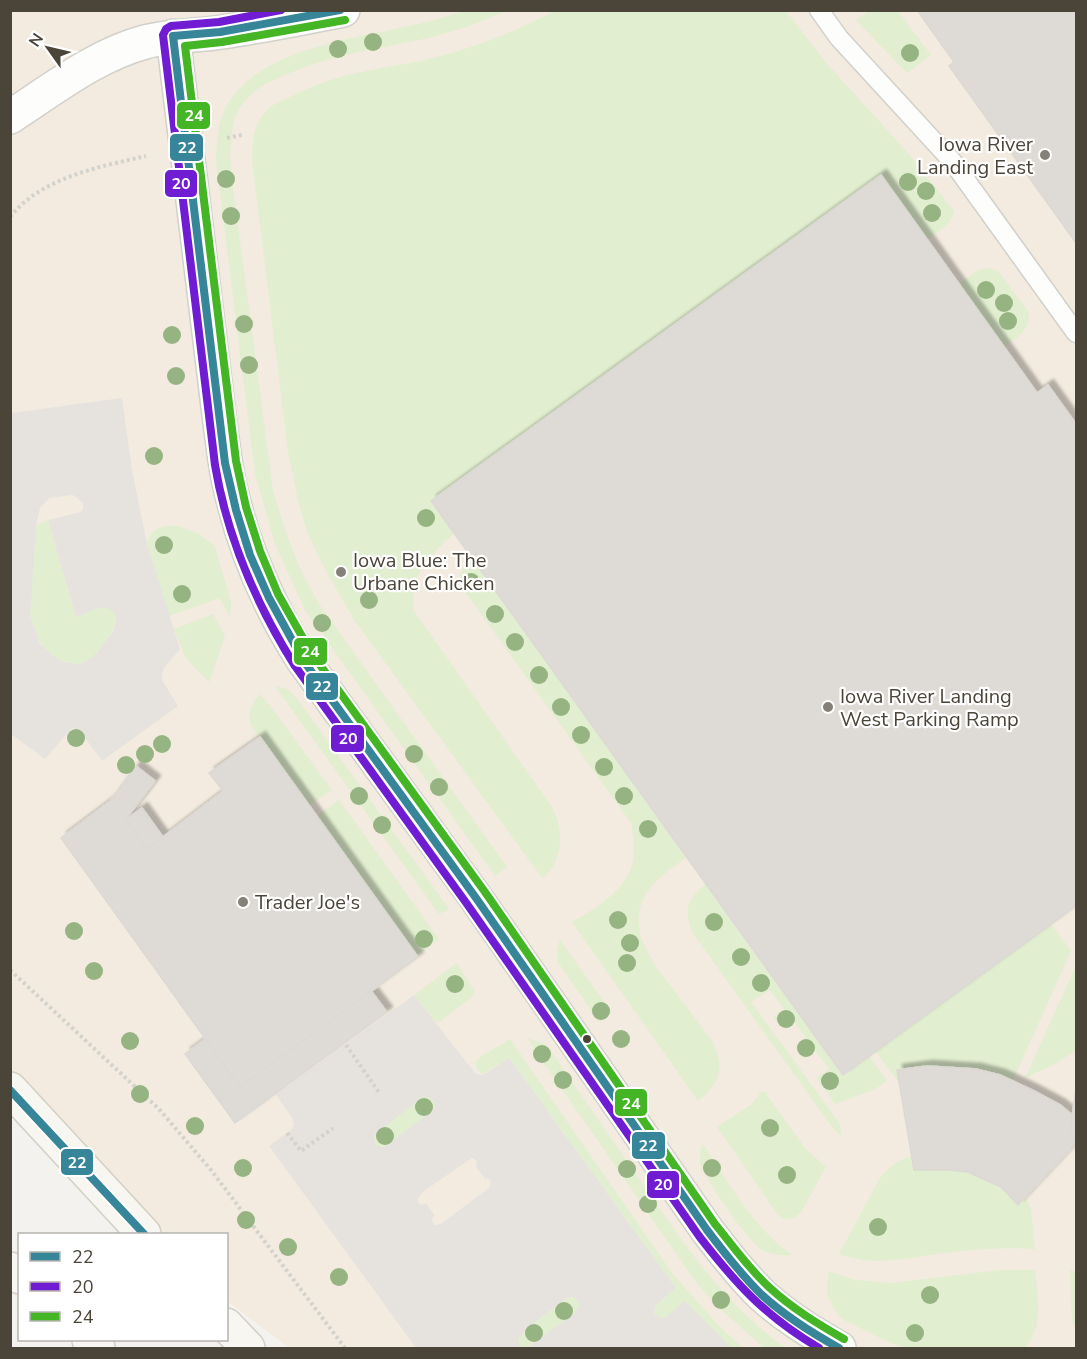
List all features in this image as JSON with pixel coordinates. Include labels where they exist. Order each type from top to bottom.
[{"type":"main road","points":[[10,1089],[143,1233]]},
{"type":"main road","points":[[228,1327],[248,1348]]},
{"type":"street","points":[[10,117],[69,79],[116,53],[144,42],[173,36],[220,32],[344,10]]},
{"type":"street","points":[[173,36],[220,423],[230,485],[243,536],[275,613],[303,660],[482,906],[707,1230],[744,1277],[763,1296],[787,1316],[839,1348]]},
{"type":"lane","points":[[819,10],[846,45],[952,161],[1077,333]]},
{"type":"path","points":[[10,218],[17,209],[49,186],[88,170]]},
{"type":"path","points":[[10,970],[159,1109],[211,1170],[345,1348]]},
{"type":"path","points":[[346,1045],[380,1094]]},
{"type":"path","points":[[287,1133],[301,1151],[333,1128]]},
{"type":"shaded area","points":[[11,11],[1076,11],[1076,1348],[289,1348],[228,1302],[228,1233],[156,1233],[11,1078]]},
{"type":"shaded area","points":[[122,398],[132,470],[147,544],[180,649],[164,668],[162,674],[162,680],[178,706],[102,761],[80,731],[72,728],[45,759],[11,734],[11,413]],"holes":[[[73,495],[83,503],[83,509],[80,512],[48,520],[76,617],[101,607],[110,609],[115,614],[116,620],[114,630],[97,653],[84,663],[75,664],[64,662],[40,644],[30,616],[36,525],[40,508],[49,498]]]},
{"type":"shaded area","points":[[414,995],[475,1073],[482,1075],[509,1058],[676,1288],[655,1306],[654,1314],[662,1318],[666,1317],[685,1301],[732,1348],[525,1348],[416,1348],[269,1146],[291,1130],[294,1125],[293,1119],[276,1095]],"holes":[[[423,1097],[429,1097],[435,1103],[434,1109],[385,1146],[376,1145],[375,1134]],[[472,1158],[477,1161],[476,1167],[485,1179],[488,1178],[491,1181],[490,1187],[441,1224],[434,1225],[432,1218],[435,1216],[426,1203],[419,1204],[417,1199],[424,1191]],[[574,1297],[580,1304],[574,1314],[529,1346],[525,1348],[518,1340],[525,1330],[567,1298]]]},
{"type":"green space","points":[[467,10],[506,11],[438,36],[358,52],[307,66],[263,86],[245,100],[235,118],[230,155],[273,491],[286,533],[302,573],[319,604],[507,867],[495,876],[305,610],[275,544],[255,473],[216,161],[219,126],[226,107],[241,87],[261,71],[285,59],[339,41],[430,21]]},
{"type":"green space","points":[[554,11],[786,11],[828,65],[909,154],[954,211],[947,224],[927,239],[881,175],[455,533],[423,567],[415,586],[414,611],[552,807],[556,816],[560,835],[558,855],[555,864],[542,878],[355,621],[310,538],[300,506],[288,451],[252,160],[259,120],[268,109],[280,102],[335,78],[459,51],[507,33]]},
{"type":"green space","points":[[869,11],[898,11],[931,55],[907,73],[856,20]]},
{"type":"green space","points":[[989,268],[998,271],[1028,311],[1025,328],[1019,336],[1004,347],[959,284],[978,270]]},
{"type":"green space","points":[[48,520],[76,617],[101,607],[111,608],[116,614],[116,622],[106,642],[83,663],[67,662],[49,652],[35,633],[31,622],[29,596],[36,525]]},
{"type":"green space","points":[[165,526],[179,526],[199,534],[215,546],[231,602],[230,617],[220,598],[169,616],[147,544],[153,532]]},
{"type":"green space","points":[[472,557],[687,857],[650,888],[640,908],[639,921],[645,947],[652,960],[713,1042],[717,1052],[719,1068],[716,1082],[698,1101],[572,922],[610,897],[625,880],[634,855],[631,823],[461,586],[462,570]]},
{"type":"green space","points":[[213,614],[225,636],[209,682],[185,657],[174,629]]},
{"type":"green space","points":[[275,686],[289,690],[297,699],[449,909],[439,914]]},
{"type":"green space","points":[[259,694],[332,790],[309,805],[250,724],[250,709]]},
{"type":"green space","points":[[339,800],[439,939],[417,955],[317,816]]},
{"type":"green space","points":[[706,883],[869,1056],[887,1081],[873,1090],[835,1104],[817,1078],[829,1069],[815,1050],[804,1059],[795,1047],[806,1038],[792,1019],[781,1026],[774,1017],[784,1009],[770,990],[751,1002],[840,1124],[841,1136],[832,1127],[692,932],[688,917],[689,905],[695,894]]},
{"type":"green space","points":[[1051,924],[1071,951],[1013,1080],[999,1084],[899,1083],[876,1051]]},
{"type":"green space","points":[[560,940],[612,1013],[599,1022],[558,962],[557,950]]},
{"type":"green space","points":[[457,963],[475,992],[471,998],[439,1022],[435,1021],[414,995]]},
{"type":"green space","points":[[1076,966],[1076,1050],[1055,1064],[1025,1078]]},
{"type":"green space","points":[[528,1038],[544,1044],[550,1050],[704,1270],[742,1312],[786,1348],[764,1348],[718,1307],[698,1285]]},
{"type":"green space","points":[[510,1039],[672,1273],[718,1325],[743,1348],[732,1348],[719,1337],[654,1314],[655,1306],[676,1288],[509,1058],[483,1074],[477,1069],[476,1061],[480,1057]]},
{"type":"green space","points":[[761,1092],[765,1092],[805,1148],[826,1167],[801,1212],[794,1218],[783,1219],[776,1212],[717,1127],[752,1104]]},
{"type":"green space","points":[[423,1097],[429,1097],[435,1103],[430,1113],[385,1146],[375,1145],[375,1134]]},
{"type":"green space","points":[[703,1144],[732,1189],[765,1232],[792,1255],[776,1255],[761,1249],[736,1221],[703,1170],[700,1150]]},
{"type":"green space","points":[[931,1153],[1023,1192],[1031,1209],[1035,1249],[978,1249],[878,1261],[839,1254],[880,1178],[891,1166],[902,1160]]},
{"type":"green space","points":[[1000,1270],[1035,1270],[1037,1321],[1031,1340],[1025,1348],[906,1348],[888,1342],[846,1321],[837,1314],[827,1294],[828,1271],[855,1280],[891,1283]]},
{"type":"green space","points":[[1070,1270],[1076,1272],[1076,1330],[1072,1320]]},
{"type":"green space","points":[[574,1297],[580,1304],[574,1314],[529,1346],[525,1348],[520,1345],[518,1340],[525,1330],[568,1298]]},
{"type":"building","name":"Iowa River Landing East","points":[[917,10],[1076,10],[1076,243],[949,66],[954,62]]},
{"type":"building","name":"Iowa River Landing West Parking Ramp","points":[[881,175],[1037,393],[1048,385],[1076,424],[1076,906],[843,1075],[431,501]]},
{"type":"building","name":"Trader Joe's","points":[[260,737],[418,957],[240,1087],[61,838],[110,801],[136,766],[155,781],[125,820],[147,849],[223,791],[209,773]]},
{"type":"building","points":[[142,808],[163,837],[147,849],[125,820]]},
{"type":"building","points":[[371,991],[387,1012],[235,1123],[185,1054],[205,1039],[240,1087]]},
{"type":"building","points":[[927,1066],[976,1069],[1000,1075],[1034,1091],[1060,1105],[1076,1118],[1076,1143],[1018,1205],[1001,1187],[968,1172],[914,1170],[897,1070]]},
{"type":"building","points":[[1076,1089],[1076,1139],[1069,1138]]},
{"type":"transit line","name":"20","points":[[281,10],[219,22],[171,26],[163,35],[215,465],[227,518],[245,569],[268,619],[295,666],[467,904],[699,1236],[739,1284],[767,1312],[819,1348]]},
{"type":"transit line","name":"22","points":[[340,10],[220,32],[173,36],[225,463],[250,555],[269,598],[303,660],[476,898],[707,1230],[762,1295],[799,1324],[839,1348]]},
{"type":"transit line","name":"24","points":[[345,20],[222,42],[185,46],[236,461],[246,507],[260,551],[278,594],[312,654],[485,892],[715,1224],[762,1281],[815,1322],[844,1339]]},
{"type":"transit line","name":"22","points":[[10,1090],[143,1233]]},
{"type":"place","name":"Iowa River Landing East","points":[[1045,155]]},
{"type":"place","name":"Iowa Blue: The Urbane Chicken","points":[[341,572]]},
{"type":"place","name":"Iowa River Landing West Parking Ramp","points":[[828,707]]},
{"type":"place","name":"Trader Joe's","points":[[243,902]]}]
